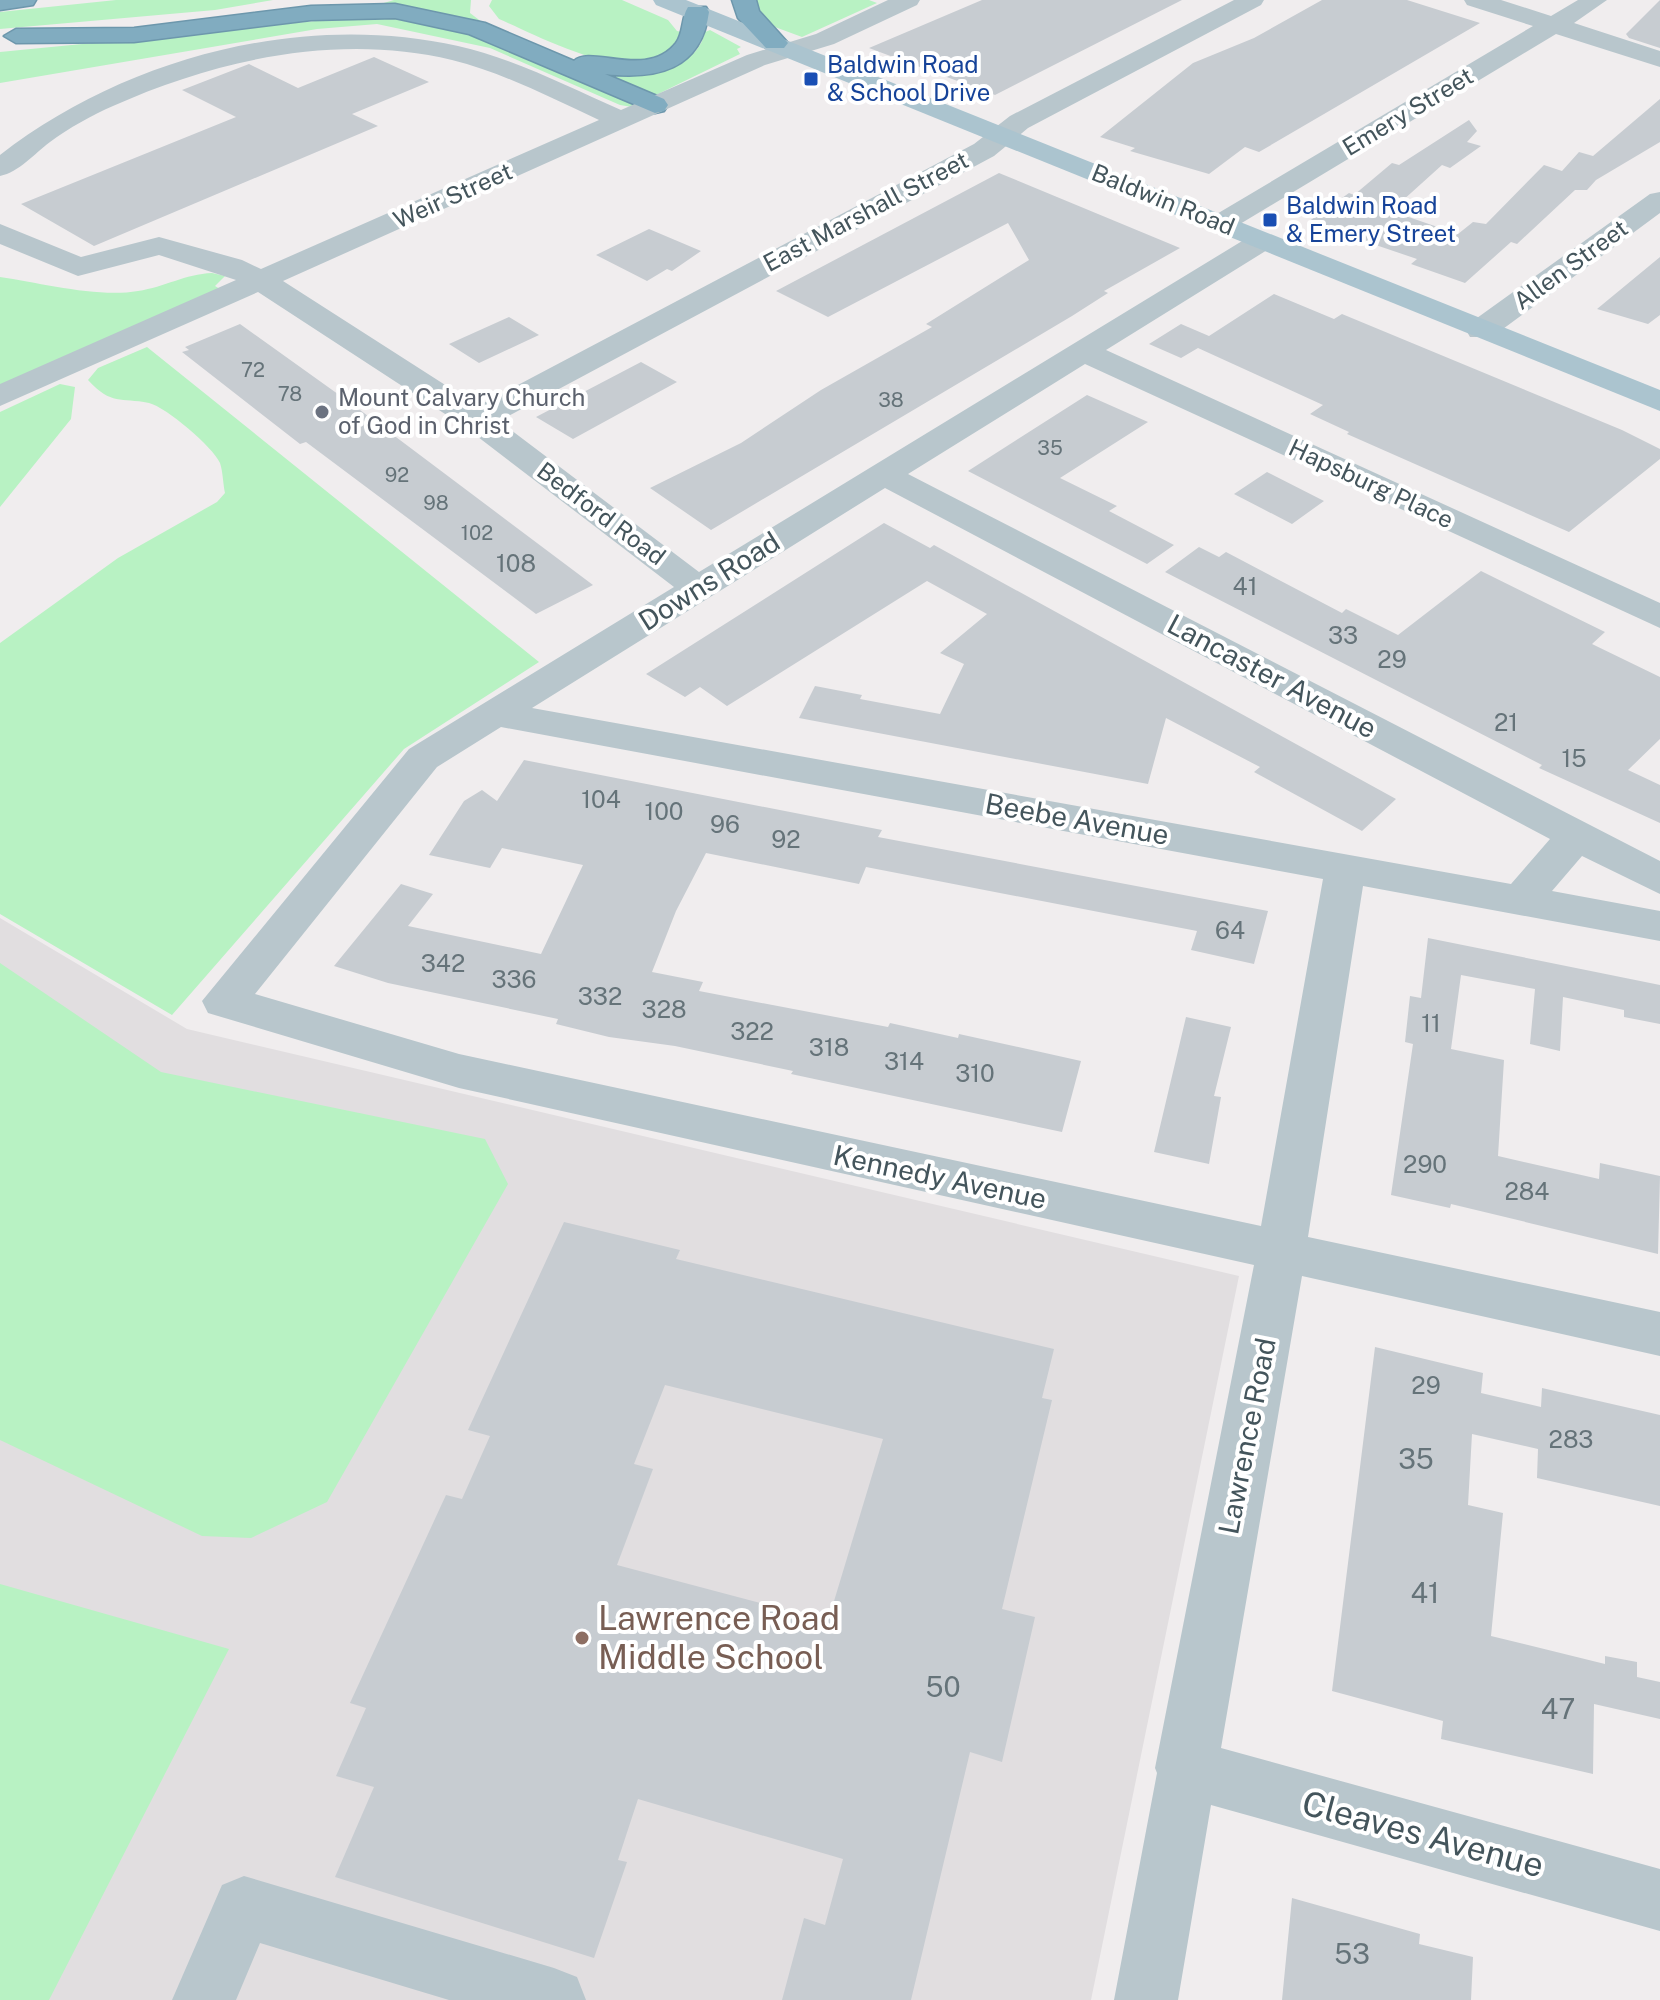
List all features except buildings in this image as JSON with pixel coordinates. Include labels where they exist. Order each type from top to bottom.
[{"type":"highway","points":[[0,3],[24,0]]},
{"type":"highway","points":[[8,37],[177,21],[336,0]]},
{"type":"highway","points":[[744,0],[747,13],[783,47]]},
{"type":"highway","points":[[481,3],[484,13],[496,23],[585,62],[615,68],[653,65],[676,57],[694,39],[697,12]]},
{"type":"highway","points":[[8,37],[134,35],[326,12],[395,11],[476,28],[655,105]]},
{"type":"main road","name":"Baldwin Road","points":[[665,0],[1660,401]]},
{"type":"street","name":"Weir Street","points":[[0,396],[263,282],[783,47],[825,39],[908,0]]},
{"type":"street","name":"East Marshall Street","points":[[477,420],[984,150],[1019,122],[1252,0]]},
{"type":"street","points":[[1476,0],[1660,46]]},
{"type":"street","points":[[1513,0],[1660,59]]},
{"type":"street","name":"Emery Street","points":[[1220,224],[1595,0]]},
{"type":"street","points":[[0,168],[27,143],[112,97],[200,61],[280,46],[373,44],[434,49],[499,66],[622,120]]},
{"type":"street","name":"Allen Street","points":[[1481,330],[1660,200]]},
{"type":"street","name":"Bedford Road","points":[[0,233],[78,267],[159,246],[232,266],[263,282],[477,420],[698,588]]},
{"type":"street","name":"Downs Road","points":[[224,1001],[411,768],[493,713],[1262,241]]},
{"type":"street","name":"Hapsburg Place","points":[[1082,351],[1660,617]]},
{"type":"street","name":"Lancaster Avenue","points":[[883,474],[1660,879]]},
{"type":"street","name":"Beebe Avenue","points":[[493,713],[1345,871],[1660,926]]},
{"type":"street","points":[[1520,902],[1576,835]]},
{"type":"street","name":"Lawrence Road","points":[[1146,2000],[1185,1768],[1281,1253],[1345,871]]},
{"type":"street","name":"Kennedy Avenue","points":[[224,1001],[459,1071],[1281,1253],[1426,1280],[1660,1334]]},
{"type":"street","name":"Cleaves Avenue","points":[[1185,1768],[1660,1900]]},
{"type":"street","points":[[204,2000],[244,1907],[554,2000]]},
{"type":"shaded area","name":"Lawrence Road Middle School","points":[[0,918],[187,1029],[1239,1276],[1091,2000],[0,2000]]},
{"type":"green space","points":[[116,0],[273,0],[215,10],[0,29],[0,12]]},
{"type":"green space","points":[[394,0],[471,0],[470,13],[491,29],[377,5]]},
{"type":"green space","points":[[492,0],[622,0],[668,20],[677,31],[686,33],[670,52],[649,62],[625,63],[598,59],[499,19],[489,6]]},
{"type":"green space","points":[[753,0],[869,0],[877,3],[802,37],[764,23]]},
{"type":"green space","points":[[367,16],[420,20],[465,30],[632,103],[632,107],[620,105],[490,48],[377,24],[317,29],[0,83],[0,52]]},
{"type":"green space","points":[[710,30],[741,47],[737,49],[740,54],[656,95],[582,67],[634,70],[671,66],[686,59],[698,48],[705,32]]},
{"type":"green space","points":[[212,273],[225,276],[215,286],[220,289],[0,387],[0,277],[88,291],[122,293]]},
{"type":"green space","points":[[147,347],[539,662],[404,749],[172,1015],[0,914],[0,643],[118,558],[217,502],[225,493],[220,463],[188,428],[157,406],[110,397],[88,380],[98,368]]},
{"type":"green space","points":[[60,384],[75,387],[71,419],[0,507],[0,412]]},
{"type":"green space","points":[[0,963],[161,1072],[485,1139],[508,1184],[327,1502],[251,1538],[202,1536],[0,1440]]},
{"type":"green space","points":[[0,1584],[229,1649],[49,2000],[0,2000]]},
{"type":"place","name":"Baldwin Road & School Drive","points":[[811,79]]},
{"type":"place","name":"Baldwin Road & Emery Street","points":[[1270,220]]},
{"type":"place","name":"Mount Calvary Church of God in Christ","points":[[322,412]]},
{"type":"place","name":"Lawrence Road Middle School","points":[[582,1638]]}]
